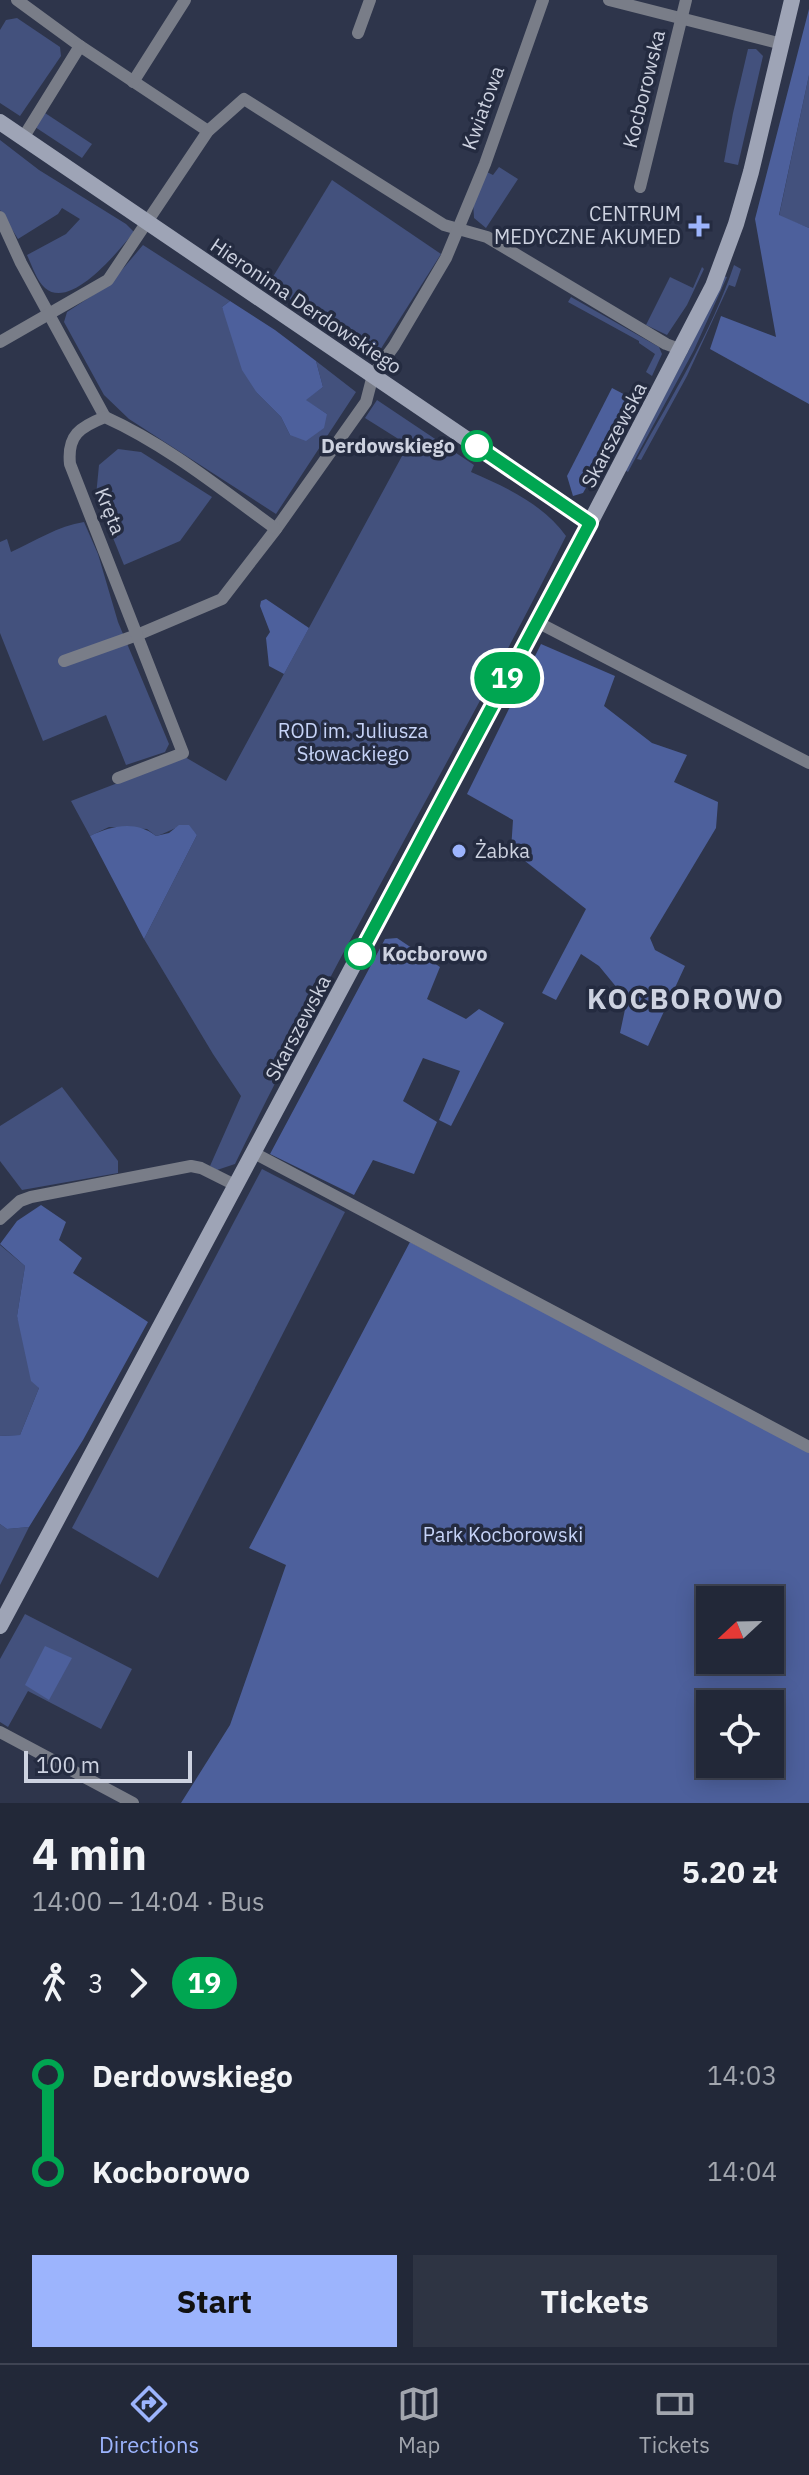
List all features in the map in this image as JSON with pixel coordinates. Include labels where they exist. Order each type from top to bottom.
[{"type":"main road","name":"Skarszewska","points":[[0,1626],[682,350],[713,286],[736,224],[792,0]]},
{"type":"main road","name":"Hieronima Derdowskiego","points":[[0,122],[590,523]]},
{"type":"street","points":[[17,0],[208,131]]},
{"type":"street","points":[[133,82],[185,0]]},
{"type":"street","points":[[358,33],[370,0]]},
{"type":"street","name":"Kwiatowa","points":[[373,375],[394,346],[446,258],[485,164],[543,0]]},
{"type":"street","points":[[609,0],[782,44]]},
{"type":"street","name":"Kocborowska","points":[[640,187],[686,0]]},
{"type":"street","points":[[23,138],[80,46]]},
{"type":"street","points":[[0,342],[108,280],[208,131],[244,99],[444,225],[487,237],[666,344],[682,350]]},
{"type":"street","points":[[0,217],[105,417],[185,463],[276,529]]},
{"type":"street","points":[[64,661],[137,635],[222,599],[366,402],[373,375]]},
{"type":"street","name":"Kręta","points":[[105,417],[86,424],[76,434],[68,448],[70,464],[183,753],[118,778]]},
{"type":"street","points":[[537,622],[809,763]]},
{"type":"street","points":[[254,1153],[809,1447]]},
{"type":"street","points":[[0,1219],[20,1201],[31,1197],[191,1166],[237,1186]]},
{"type":"street","points":[[0,1732],[133,1803]]},
{"type":"green space","points":[[809,9],[809,75],[779,215],[809,228],[809,404],[710,349],[721,316],[776,337],[755,219]]},
{"type":"green space","points":[[17,18],[60,47],[61,56],[20,116],[0,103],[0,30],[6,20]]},
{"type":"green space","points":[[748,49],[756,49],[763,56],[738,165],[724,162]]},
{"type":"green space","points":[[809,75],[809,228],[779,216]]},
{"type":"green space","points":[[45,113],[92,144],[82,158],[35,127]]},
{"type":"green space","points":[[0,140],[39,170],[134,232],[106,264],[81,285],[56,293],[45,288],[37,277],[27,255],[66,234],[80,219],[62,208],[58,214],[18,239],[0,210]]},
{"type":"green space","points":[[499,167],[518,179],[486,228],[474,218],[473,201],[487,172],[493,175]]},
{"type":"green space","points":[[332,180],[441,254],[375,358],[268,285]]},
{"type":"green space","points":[[143,245],[230,301],[222,307],[257,393],[281,417],[290,435],[327,414],[305,400],[323,387],[316,361],[356,392],[276,514],[129,419],[104,395],[64,322],[67,312],[110,284]]},
{"type":"green space","points":[[734,265],[741,269],[735,287],[729,285],[687,376],[641,460],[637,459],[702,340]]},
{"type":"green space","points":[[702,267],[704,269],[687,305],[667,335],[646,325],[670,277],[693,288]]},
{"type":"green space","points":[[724,276],[727,277],[694,350],[628,472],[625,470],[690,348]]},
{"type":"green space","points":[[571,297],[659,347],[662,354],[652,376],[646,372],[655,354],[639,341],[568,302]]},
{"type":"green space","points":[[230,301],[316,361],[323,387],[306,400],[327,414],[324,428],[306,441],[290,435],[281,417],[257,393],[242,370],[222,307]]},
{"type":"green space","points":[[612,388],[635,400],[583,493],[573,496],[567,476]]},
{"type":"green space","name":"ROD im. Juliusza Słowackiego","points":[[377,400],[474,465],[471,472],[536,506],[566,536],[315,1006],[235,1164],[217,1170],[210,1166],[241,1096],[144,939],[197,835],[188,825],[156,836],[147,829],[109,827],[90,836],[71,801],[185,757],[226,781],[408,445],[365,418]]},
{"type":"green space","points":[[118,449],[141,452],[212,497],[180,541],[124,565],[96,496],[99,465]]},
{"type":"green space","points":[[84,522],[98,554],[118,622],[169,744],[165,752],[126,765],[106,715],[43,741],[0,633],[0,542],[7,539],[11,552],[56,530]]},
{"type":"green space","points":[[266,599],[309,628],[284,674],[269,666],[266,638],[270,632],[260,606],[261,601]]},
{"type":"green space","points":[[541,644],[615,676],[604,706],[652,743],[687,755],[674,782],[718,802],[716,828],[650,938],[655,950],[685,966],[648,1046],[620,1033],[627,1000],[599,966],[581,954],[556,1000],[542,993],[586,909],[511,850],[513,820],[467,794]]},
{"type":"green space","points":[[179,825],[189,825],[197,835],[144,939],[90,836],[132,826],[156,836],[169,833]]},
{"type":"green space","points":[[397,938],[440,967],[427,999],[466,1019],[479,1009],[504,1023],[451,1126],[439,1120],[460,1071],[423,1058],[403,1101],[437,1122],[414,1174],[373,1160],[354,1195],[270,1154],[385,939]]},
{"type":"green space","points":[[62,1087],[118,1161],[118,1173],[22,1190],[0,1161],[0,1126]]},
{"type":"green space","points":[[262,1169],[345,1212],[158,1578],[72,1528]]},
{"type":"green space","points":[[41,1205],[66,1222],[59,1240],[82,1258],[73,1273],[148,1322],[83,1440],[29,1527],[7,1529],[0,1524],[0,1436],[20,1435],[39,1388],[31,1381],[17,1316],[25,1266],[0,1244],[17,1221]]},
{"type":"green space","name":"Park Kocborowski","points":[[410,1242],[809,1452],[809,1803],[181,1803],[230,1725],[286,1565],[249,1548]]},
{"type":"green space","points":[[0,1245],[25,1266],[17,1316],[39,1388],[20,1435],[0,1436]]},
{"type":"green space","points":[[0,1524],[7,1529],[29,1527],[0,1585]]},
{"type":"green space","points":[[25,1614],[132,1669],[101,1729],[28,1691],[8,1727],[0,1722],[0,1659]]},
{"type":"green space","points":[[45,1646],[72,1658],[49,1700],[25,1685]]},
{"type":"bus line","name":"19","points":[[360,954],[590,523],[477,446]]},
{"type":"place","name":"CENTRUM MEDYCZNE AKUMED","points":[[699,226]]},
{"type":"place","name":"Derdowskiego","points":[[477,446]]},
{"type":"place","name":"Żabka","points":[[459,851]]},
{"type":"place","name":"Kocborowo","points":[[360,954]]},
{"type":"district","name":"KOCBOROWO","points":[[686,999]]}]
